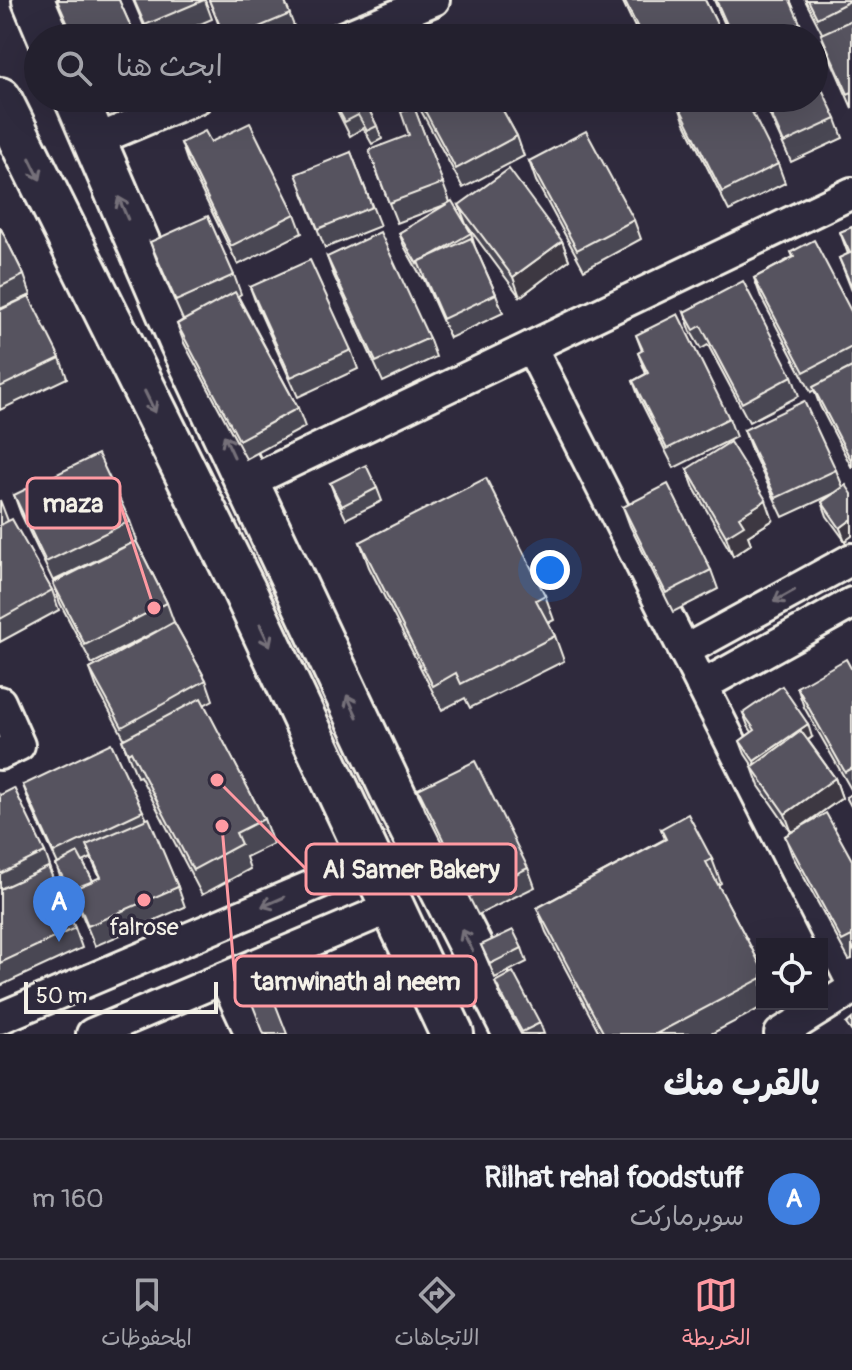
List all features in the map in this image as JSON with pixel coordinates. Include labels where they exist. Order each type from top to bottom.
[{"type":"main road","points":[[34,0],[44,24]]},
{"type":"main road","points":[[0,99],[243,588],[452,1034]]},
{"type":"main road","points":[[82,112],[181,342],[247,483],[395,797],[515,1034]]},
{"type":"street","points":[[376,24],[434,0]]},
{"type":"street","points":[[94,141],[163,112]]},
{"type":"street","points":[[247,483],[852,193]]},
{"type":"street","points":[[531,347],[852,982]]},
{"type":"street","points":[[684,651],[852,559]]},
{"type":"street","points":[[702,686],[852,603]]},
{"type":"street","points":[[0,702],[19,745],[0,754]]},
{"type":"street","points":[[0,1018],[371,861]]},
{"type":"street","points":[[92,1034],[392,907]]},
{"type":"street","points":[[225,978],[251,1034]]},
{"type":"street","points":[[780,1034],[852,989]]},
{"type":"building","points":[[57,0],[119,0],[130,24],[68,24]]},
{"type":"building","points":[[134,0],[204,0],[147,24],[145,24]]},
{"type":"building","points":[[209,0],[284,0],[290,14],[266,24],[219,24]]},
{"type":"building","points":[[624,0],[705,0],[717,24],[636,24]]},
{"type":"building","points":[[716,0],[790,0],[800,23],[798,24],[727,24]]},
{"type":"building","points":[[808,0],[852,0],[817,18]]},
{"type":"building","points":[[852,20],[852,92],[848,94],[828,50],[828,31]]},
{"type":"building","points":[[828,102],[836,119],[784,143],[770,112],[828,112]]},
{"type":"building","points":[[340,112],[370,112],[377,126],[367,131],[358,115],[345,122]]},
{"type":"building","points":[[401,112],[416,112],[443,183],[389,203],[369,150],[409,135]]},
{"type":"building","points":[[425,112],[504,112],[517,136],[456,169]]},
{"type":"building","points":[[682,112],[752,112],[778,164],[722,192]]},
{"type":"building","points":[[250,123],[295,214],[231,246],[181,143],[205,131],[211,142]]},
{"type":"building","points":[[586,131],[634,220],[577,250],[529,161]]},
{"type":"building","points":[[351,152],[372,207],[318,229],[296,174]]},
{"type":"building","points":[[509,169],[562,241],[513,277],[459,205]]},
{"type":"building","points":[[452,201],[471,233],[417,264],[399,233]]},
{"type":"building","points":[[208,216],[234,275],[176,301],[150,242]]},
{"type":"building","points":[[0,227],[24,275],[0,287]]},
{"type":"building","points":[[852,227],[852,287],[839,258],[850,253],[840,232]]},
{"type":"building","points":[[380,232],[429,338],[376,362],[327,257]]},
{"type":"building","points":[[471,238],[496,294],[443,319],[418,262]]},
{"type":"building","points":[[814,240],[852,313],[852,347],[804,372],[754,278],[794,257],[791,252]]},
{"type":"building","points":[[310,260],[351,350],[291,377],[250,287]]},
{"type":"building","points":[[743,281],[792,376],[742,403],[701,326],[694,330],[684,312]]},
{"type":"building","points":[[235,292],[298,408],[239,440],[177,324]]},
{"type":"building","points":[[29,296],[60,358],[0,387],[0,310]]},
{"type":"building","points":[[678,314],[729,418],[667,449],[633,381],[648,373],[638,353],[643,350],[636,335]]},
{"type":"building","points":[[852,367],[852,462],[813,387]]},
{"type":"building","points":[[804,401],[836,470],[776,498],[744,430]]},
{"type":"building","points":[[730,442],[766,500],[739,517],[744,525],[726,536],[687,469]]},
{"type":"building","points":[[98,454],[130,521],[46,562],[14,495]]},
{"type":"building","points":[[366,465],[377,488],[342,506],[330,483]]},
{"type":"building","points":[[486,478],[545,595],[536,600],[555,636],[461,684],[456,673],[433,686],[360,542]]},
{"type":"building","points":[[668,484],[711,570],[666,593],[623,507]]},
{"type":"building","points":[[846,485],[852,494],[852,519],[840,528],[822,502]]},
{"type":"building","points":[[12,519],[52,590],[0,619],[0,525]]},
{"type":"building","points":[[136,541],[167,603],[85,645],[53,583]]},
{"type":"building","points":[[174,622],[206,680],[122,727],[90,669]]},
{"type":"building","points":[[846,659],[852,670],[852,768],[845,772],[797,687]]},
{"type":"building","points":[[782,686],[808,724],[754,761],[740,741],[755,730],[743,713]]},
{"type":"building","points":[[201,698],[264,819],[236,833],[241,844],[193,870],[131,751],[128,753],[122,740]]},
{"type":"building","points":[[801,731],[835,778],[785,814],[752,767]]},
{"type":"building","points":[[111,743],[143,811],[54,853],[23,785]]},
{"type":"building","points":[[475,761],[528,868],[471,896],[418,789]]},
{"type":"building","points":[[14,788],[45,852],[0,874],[0,795]]},
{"type":"building","points":[[852,794],[852,808],[846,797]]},
{"type":"building","points":[[826,813],[852,860],[852,936],[842,941],[785,836]]},
{"type":"building","points":[[688,814],[712,859],[706,862],[756,957],[756,981],[656,1034],[604,1034],[537,908],[666,839],[661,829]]},
{"type":"building","points":[[149,818],[178,887],[88,926],[73,889],[101,877],[86,845]]},
{"type":"building","points":[[78,853],[93,881],[71,892],[56,865]]},
{"type":"building","points":[[48,867],[75,928],[0,963],[0,889]]},
{"type":"building","points":[[513,930],[522,948],[490,964],[481,945]]},
{"type":"building","points":[[513,972],[540,1023],[522,1032],[495,982]]},
{"type":"building","points":[[268,985],[287,1034],[264,1034],[248,993]]},
{"type":"place","name":"maza","points":[[154,608]]},
{"type":"place","name":"Al Samer Bakery","points":[[217,780]]},
{"type":"place","name":"tamwinath al neem","points":[[222,826]]},
{"type":"place","name":"falrose","points":[[144,900]]},
{"type":"place","name":"Rilhat rehal foodstuff","points":[[59,942]]}]
